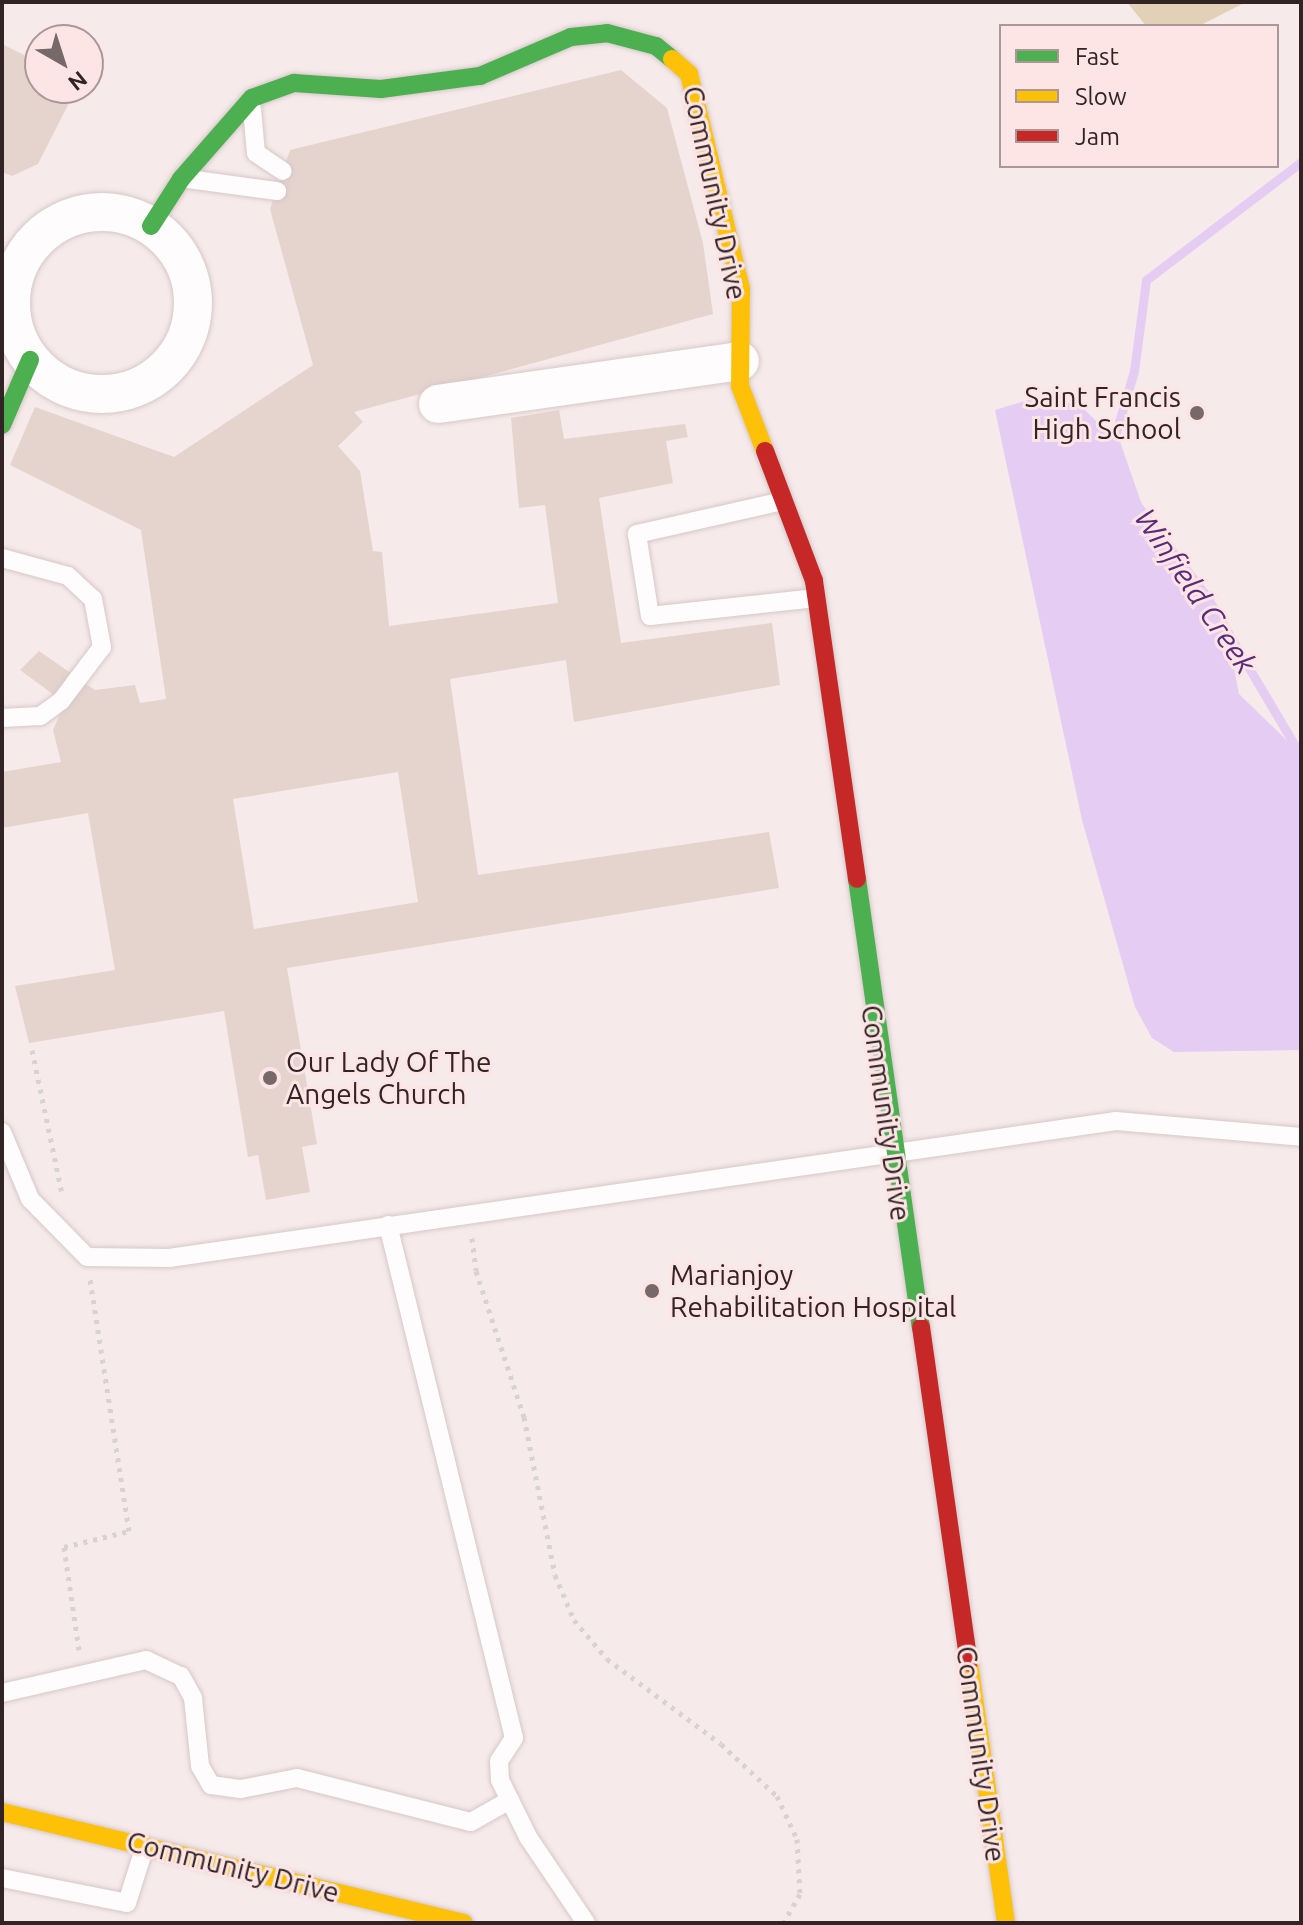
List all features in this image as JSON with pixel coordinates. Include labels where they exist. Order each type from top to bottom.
[{"type":"street","name":"Community Drive","points":[[151,226],[181,179],[252,98],[294,83],[381,89],[480,76],[571,37],[607,33],[656,46],[689,74],[741,289],[740,386],[785,501],[816,598],[890,1149],[1006,1923]]},
{"type":"street","points":[[97,212],[151,226],[175,247],[190,275],[194,306],[188,337],[171,364],[145,384],[116,394],[84,394],[54,382],[30,360],[11,308],[25,254],[57,225],[97,212]]},
{"type":"street","points":[[2,425],[30,360]]},
{"type":"street","points":[[438,404],[740,361]]},
{"type":"street","name":"Community Drive","points":[[2,1812],[464,1923]]},
{"type":"lane","points":[[252,98],[256,153],[283,171]]},
{"type":"lane","points":[[181,179],[277,191]]},
{"type":"lane","points":[[785,501],[637,534],[650,616],[816,598]]},
{"type":"lane","points":[[2,558],[68,576],[93,599],[102,647],[61,701],[40,716],[2,718]]},
{"type":"lane","points":[[2,1132],[30,1199],[87,1257],[169,1258],[890,1149],[1116,1121],[1301,1137]]},
{"type":"lane","points":[[388,1225],[514,1738],[499,1761],[510,1800],[586,1923]]},
{"type":"lane","points":[[2,1693],[146,1660],[181,1676],[193,1698],[200,1766],[211,1785],[241,1789],[297,1778],[471,1822],[510,1800]]},
{"type":"lane","points":[[2,1878],[127,1903],[145,1846]]},
{"type":"path","points":[[32,1050],[63,1200]]},
{"type":"path","points":[[469,1213],[476,1271],[524,1417],[555,1575],[574,1620],[607,1659],[721,1744],[777,1796],[797,1839],[800,1894],[783,1923]]},
{"type":"path","points":[[83,1675],[64,1547],[129,1531],[87,1257]]},
{"type":"shaded area","points":[[1127,2],[1246,2],[1203,24],[1144,24]]},
{"type":"water","points":[[1045,395],[1084,409],[1114,439],[1137,505],[1227,632],[1239,694],[1301,754],[1301,1050],[1174,1052],[1152,1038],[1135,1007],[1082,820],[995,410]]},
{"type":"building","points":[[2,44],[24,55],[24,104],[68,104],[38,164],[12,176],[2,172]]},
{"type":"building","points":[[621,70],[667,108],[703,243],[713,314],[354,412],[363,422],[338,446],[360,471],[373,551],[382,552],[389,626],[558,603],[545,505],[519,508],[511,418],[559,410],[564,439],[685,424],[688,437],[666,441],[673,483],[599,498],[621,643],[772,623],[780,685],[574,722],[566,660],[450,679],[478,875],[769,832],[779,888],[287,968],[317,1144],[302,1147],[310,1192],[266,1200],[258,1155],[248,1157],[224,1011],[29,1043],[15,986],[115,970],[88,813],[2,828],[2,772],[61,762],[53,730],[65,703],[20,670],[39,651],[95,690],[135,685],[140,703],[166,699],[141,530],[10,465],[35,407],[174,457],[313,365],[270,209],[290,150]],"holes":[[[398,772],[418,902],[254,929],[233,799]]]},
{"type":"waterway","name":"Winfield Creek","points":[[1301,162],[1146,280],[1134,371],[1114,439],[1137,505],[1207,597],[1301,756]]},
{"type":"traffic: fast","points":[[151,226],[181,179],[252,98],[294,83],[381,89],[480,76],[571,37],[607,33],[656,46],[672,59]]},
{"type":"traffic: fast","points":[[2,425],[30,360]]},
{"type":"traffic: fast","points":[[857,879],[921,1327]]},
{"type":"traffic: slow","points":[[672,59],[689,74],[741,289],[740,386],[765,451]]},
{"type":"traffic: slow","points":[[969,1663],[1006,1923]]},
{"type":"traffic: slow","points":[[2,1812],[464,1923]]},
{"type":"traffic: jam","points":[[765,451],[814,581],[857,879]]},
{"type":"traffic: jam","points":[[921,1327],[969,1663]]},
{"type":"place","name":"Saint Francis High School","points":[[1197,413]]},
{"type":"place","name":"Our Lady Of The Angels Church","points":[[270,1078]]},
{"type":"place","name":"Marianjoy Rehabilitation Hospital","points":[[652,1291]]}]
